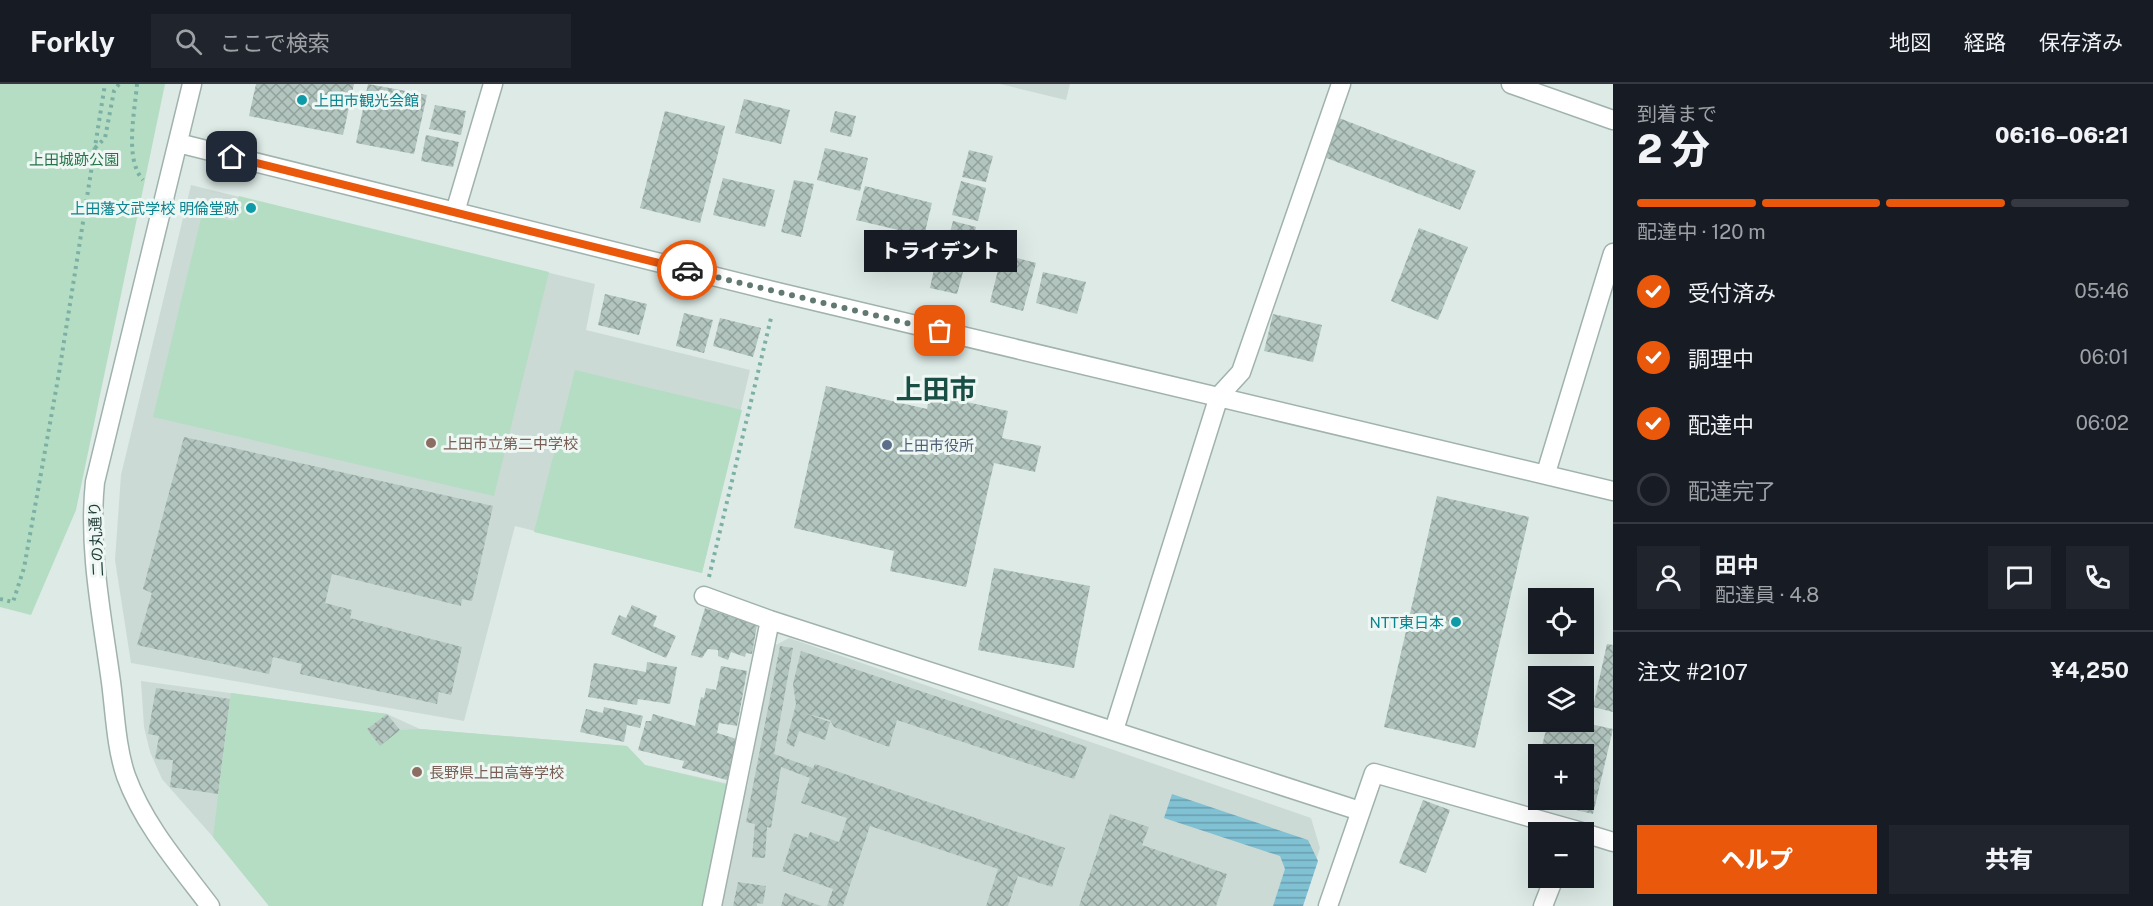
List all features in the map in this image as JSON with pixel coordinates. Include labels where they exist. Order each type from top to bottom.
[{"type":"street","name":"二の丸通り","points":[[192,84],[95,482],[92,512],[94,556],[119,741],[126,775],[138,803],[159,840],[210,906]]},
{"type":"street","points":[[456,212],[493,84]]},
{"type":"street","points":[[1114,730],[1219,396],[1241,372],[1341,84]]},
{"type":"street","points":[[1511,84],[1613,120]]},
{"type":"street","points":[[178,143],[789,295],[1546,473],[1613,491]]},
{"type":"street","points":[[1546,473],[1613,253]]},
{"type":"street","points":[[704,596],[770,620],[1360,811]]},
{"type":"street","points":[[712,906],[770,620]]},
{"type":"street","points":[[1328,906],[1374,773],[1543,822]]},
{"type":"street","points":[[1594,837],[1613,842]]},
{"type":"street","points":[[1543,906],[1550,888]]},
{"type":"path","points":[[0,599],[13,602],[24,568],[105,84]]},
{"type":"path","points":[[95,148],[105,138],[114,91],[119,84]]},
{"type":"path","points":[[137,84],[132,155],[136,172],[143,180]]},
{"type":"path","points":[[704,596],[771,318]]},
{"type":"shaded area","points":[[1000,84],[1070,84],[1066,100]]},
{"type":"shaded area","name":"上田市立第二中学校","points":[[191,185],[595,284],[586,330],[750,370],[702,573],[515,526],[464,721],[131,663],[115,560],[121,475]]},
{"type":"shaded area","name":"長野県上田高等学校","points":[[789,638],[1311,818],[1320,848],[1301,906],[269,906],[162,779],[150,752],[144,727],[141,681],[387,714],[420,729],[627,746],[645,765],[747,788],[774,646]]},
{"type":"green space","name":"上田城跡公園","points":[[0,84],[165,84],[76,510],[31,615],[0,607]]},
{"type":"green space","points":[[239,196],[549,272],[494,496],[153,417],[202,214],[234,221]]},
{"type":"green space","points":[[575,370],[742,410],[702,573],[534,532]]},
{"type":"green space","points":[[231,693],[387,714],[367,729],[380,745],[400,730],[420,729],[627,746],[645,765],[737,787],[712,906],[269,906],[213,837]]},
{"type":"water","points":[[1172,794],[1308,840],[1318,861],[1303,906],[1273,906],[1285,869],[1280,856],[1164,818]]},
{"type":"building","name":"上田市観光会館","points":[[256,84],[354,84],[343,135],[249,116]]},
{"type":"building","points":[[368,84],[427,95],[414,154],[356,143]]},
{"type":"building","points":[[744,99],[790,110],[781,144],[735,133]]},
{"type":"building","points":[[435,105],[466,111],[461,135],[429,129]]},
{"type":"building","points":[[665,111],[725,126],[700,223],[640,208]]},
{"type":"building","points":[[835,111],[856,116],[851,137],[830,132]]},
{"type":"building","points":[[1339,118],[1476,171],[1460,210],[1324,157]]},
{"type":"building","points":[[426,135],[459,142],[453,167],[421,161]]},
{"type":"building","points":[[825,148],[868,158],[860,191],[817,180]]},
{"type":"building","points":[[969,150],[993,156],[986,182],[962,177]]},
{"type":"building","points":[[723,178],[775,190],[765,227],[713,215]]},
{"type":"building","points":[[794,180],[814,184],[801,237],[781,232]]},
{"type":"building","points":[[961,181],[986,188],[978,221],[952,215]]},
{"type":"building","points":[[865,186],[932,203],[924,236],[856,220]]},
{"type":"building","points":[[953,221],[976,227],[973,241],[949,236]]},
{"type":"building","points":[[1419,228],[1468,247],[1438,320],[1391,301]]},
{"type":"building","points":[[947,238],[971,245],[967,260],[943,254]]},
{"type":"building","points":[[1002,254],[1036,263],[1023,311],[990,302]]},
{"type":"building","points":[[935,265],[963,272],[957,294],[930,288]]},
{"type":"building","points":[[1043,272],[1086,282],[1077,314],[1036,303]]},
{"type":"building","points":[[605,294],[647,304],[639,335],[598,325]]},
{"type":"building","points":[[684,313],[713,320],[704,353],[676,346]]},
{"type":"building","points":[[1273,314],[1322,325],[1313,362],[1264,351]]},
{"type":"building","points":[[720,318],[761,328],[753,357],[713,346]]},
{"type":"building","points":[[826,386],[927,409],[930,394],[1008,411],[1002,438],[1041,446],[1035,472],[994,463],[966,587],[890,571],[894,551],[794,528]]},
{"type":"building","points":[[184,437],[493,506],[472,601],[462,599],[461,606],[332,574],[325,603],[352,610],[350,618],[462,647],[451,695],[439,692],[437,704],[300,674],[302,664],[273,657],[269,674],[137,645],[152,593],[143,589]]},
{"type":"building","name":"NTT東日本","points":[[1437,496],[1529,517],[1475,748],[1384,727]]},
{"type":"building","points":[[994,568],[1090,586],[1074,668],[978,650]]},
{"type":"building","points":[[632,605],[657,616],[653,626],[676,636],[666,658],[611,634],[619,615],[626,618]]},
{"type":"building","points":[[705,608],[757,625],[752,654],[746,653],[745,657],[731,652],[728,660],[718,656],[718,650],[708,649],[702,658],[691,655]]},
{"type":"building","points":[[1607,644],[1613,645],[1613,712],[1594,707]]},
{"type":"building","points":[[780,646],[793,648],[774,754],[813,768],[815,764],[1065,848],[1052,887],[1018,876],[1008,906],[986,906],[998,869],[870,826],[843,906],[827,906],[833,889],[782,871],[794,833],[808,838],[810,832],[839,842],[847,818],[801,803],[810,778],[781,767],[771,828],[767,827],[765,858],[752,857],[755,824],[746,822]]},
{"type":"building","points":[[801,651],[1087,747],[1074,779],[897,720],[889,747],[834,727],[830,720],[804,713],[830,722],[825,740],[799,731],[794,747],[786,743],[796,704],[793,684]]},
{"type":"building","points":[[647,662],[677,667],[670,704],[638,699],[637,705],[588,697],[594,663],[646,672]]},
{"type":"building","points":[[721,666],[747,671],[737,726],[719,723],[717,733],[737,739],[727,780],[682,768],[684,761],[638,750],[646,721],[651,721],[653,714],[695,726],[701,697],[704,698],[706,688],[716,690]]},
{"type":"building","points":[[156,688],[230,699],[218,794],[170,787],[173,760],[155,759],[159,736],[148,734]]},
{"type":"building","points":[[604,707],[643,716],[640,728],[627,725],[624,742],[580,732],[586,709],[603,713]]},
{"type":"building","points":[[387,714],[400,730],[380,746],[367,729]]},
{"type":"building","points":[[1594,725],[1613,729],[1594,810],[1594,744],[1542,744],[1546,732],[1594,732]]},
{"type":"building","points":[[1423,800],[1450,810],[1426,873],[1399,863]]},
{"type":"building","points":[[1576,810],[1594,810],[1593,814]]},
{"type":"building","points":[[1110,814],[1149,827],[1142,845],[1227,874],[1216,906],[1079,906]]},
{"type":"building","points":[[738,882],[766,886],[763,904],[733,906]]},
{"type":"building","points":[[785,893],[821,906],[781,906]]},
{"type":"way so far","points":[[687,270],[940,331]]},
{"type":"place","name":"上田市観光会館","points":[[302,100]]},
{"type":"place","name":"上田藩文武学校 明倫堂跡","points":[[251,208]]},
{"type":"place","name":"トライデント","points":[[940,331]]},
{"type":"place","name":"上田市立第二中学校","points":[[431,443]]},
{"type":"place","name":"上田市役所","points":[[887,445]]},
{"type":"place","name":"NTT東日本","points":[[1456,622]]},
{"type":"place","name":"長野県上田高等学校","points":[[417,772]]},
{"type":"district","name":"上田市","points":[[936,389]]},
{"type":"route","points":[[232,157],[687,270]]}]
